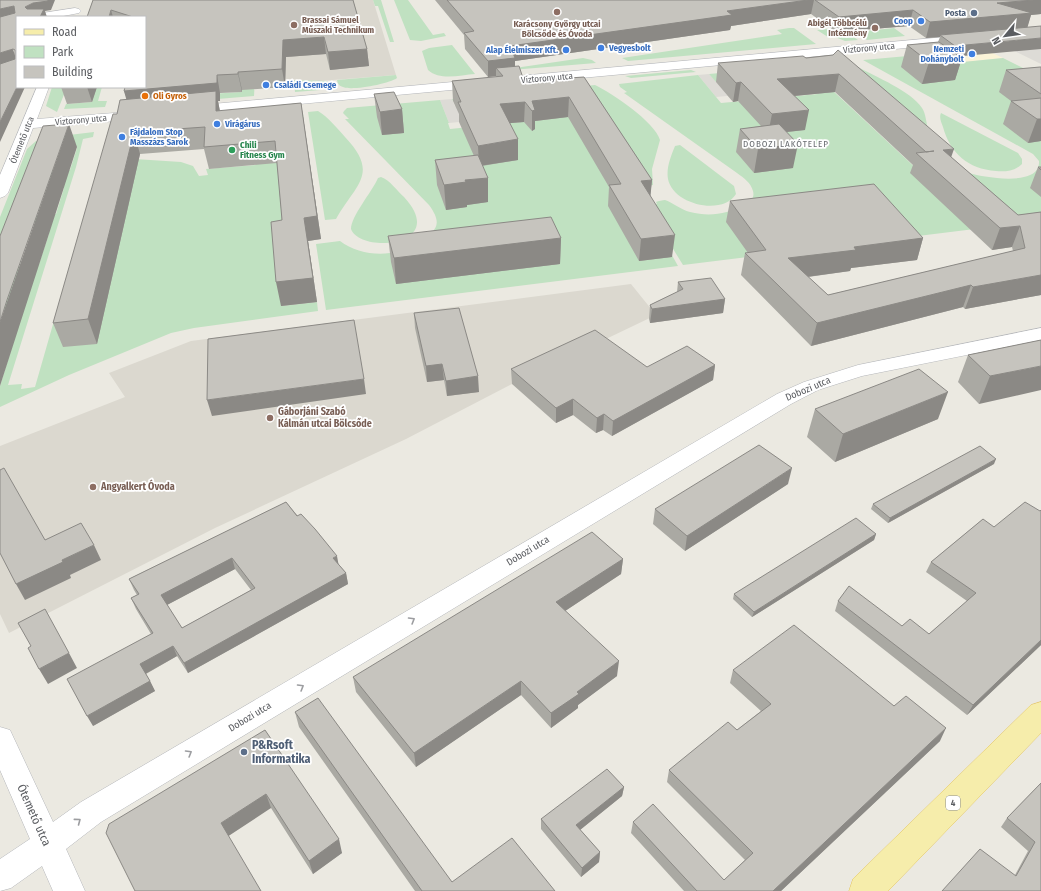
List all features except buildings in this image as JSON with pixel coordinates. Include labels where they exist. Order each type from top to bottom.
[{"type":"main road","name":"4","points":[[865,891],[1041,714]]},
{"type":"street","points":[[41,16],[76,9]]},
{"type":"street","name":"Víztorony utca","points":[[176,112],[981,37]]},
{"type":"street","name":"Ótemető utca","points":[[0,194],[43,88]]},
{"type":"street","name":"Víztorony utca","points":[[28,124],[152,114]]},
{"type":"street","name":"Dobozi utca","points":[[0,877],[47,845],[91,812],[784,399],[811,386],[858,371],[1041,334]]},
{"type":"street","name":"Ótemető utca","points":[[0,739],[69,891]]},
{"type":"shaded area","name":"Brassai Sámuel Műszaki Technikum","points":[[261,0],[373,0],[396,75],[320,81],[207,74]]},
{"type":"shaded area","points":[[1041,43],[1041,64],[1006,47]]},
{"type":"shaded area","points":[[984,49],[1003,58],[943,64],[930,54]]},
{"type":"shaded area","points":[[709,74],[721,87],[813,88],[716,97],[698,75]]},
{"type":"shaded area","points":[[452,99],[455,106],[548,113],[449,123],[440,100]]},
{"type":"shaded area","points":[[631,284],[656,315],[512,384],[406,439],[215,528],[9,633],[0,614],[0,446],[125,397],[109,373],[191,341]]},
{"type":"green space","points":[[373,0],[381,0],[394,42],[390,42],[378,6],[375,6]]},
{"type":"green space","points":[[394,0],[408,0],[433,35],[444,33],[446,36],[421,41],[410,40]]},
{"type":"green space","points":[[794,28],[816,44],[628,61],[622,58],[782,34],[777,30]]},
{"type":"green space","points":[[894,28],[905,36],[867,40],[857,32]]},
{"type":"green space","points":[[828,29],[834,34],[848,33],[858,40],[845,41],[835,37],[828,37],[817,30]]},
{"type":"green space","points":[[452,45],[475,74],[444,76],[428,70],[422,51],[429,48]]},
{"type":"green space","points":[[930,54],[943,64],[1003,58],[1041,77],[1041,221],[1005,225],[969,173],[986,177],[1010,179],[1021,178],[1031,175],[1037,169],[1039,161],[1033,154],[863,60]]},
{"type":"green space","points":[[583,58],[592,60],[596,63],[488,72]]},
{"type":"green space","points":[[829,63],[816,75],[920,172],[999,226],[683,265],[646,205],[657,204],[656,202],[665,200],[683,210],[697,214],[718,214],[738,208],[750,201],[753,198],[752,188],[740,175],[624,93],[627,92],[620,87],[619,84],[698,75],[721,103],[818,94],[800,74],[716,82],[709,74]]},
{"type":"green space","points":[[858,67],[902,90],[917,102],[923,110],[928,129]]},
{"type":"green space","points":[[691,70],[696,72],[631,78],[625,76]]},
{"type":"green space","points":[[396,75],[397,78],[379,85],[354,88],[343,87],[339,85],[337,80]]},
{"type":"green space","points":[[255,77],[254,96],[193,101],[194,95],[241,92],[242,81]]},
{"type":"green space","points":[[294,80],[327,81],[328,84],[320,90],[295,92]]},
{"type":"green space","points":[[595,85],[612,94],[632,109],[650,125],[656,133],[660,140],[652,169],[653,185],[646,186],[585,86]]},
{"type":"green space","points":[[578,87],[678,266],[326,310],[316,244],[340,241],[353,248],[368,253],[392,253],[404,249],[430,234],[434,230],[437,222],[436,217],[429,205],[345,119],[349,119],[343,113],[347,108],[440,100],[450,129],[551,119],[453,101],[452,99]]},
{"type":"green space","points":[[52,88],[67,88],[57,112],[46,106]]},
{"type":"green space","points":[[96,88],[102,88],[98,101],[107,101],[105,107],[64,109],[66,104],[92,102]]},
{"type":"green space","points":[[318,111],[332,123],[355,150],[361,160],[363,170],[357,187],[336,219],[325,220],[308,112]]},
{"type":"green space","points":[[303,113],[304,124],[286,243],[281,306],[317,302],[318,311],[194,328],[171,333],[69,375],[0,407],[0,386],[12,347],[0,288],[8,267],[39,264],[49,234],[27,216],[56,214],[64,188],[43,172],[70,170],[77,148],[69,135],[94,132],[93,137],[83,139],[76,167],[8,385],[22,384],[21,389],[35,387],[99,164],[119,158],[181,162],[193,166],[199,176],[208,175],[206,169],[256,165],[257,117]]},
{"type":"green space","points":[[941,113],[1018,153],[1022,159],[1022,164],[1013,170],[999,171],[986,170],[969,163],[955,152],[950,145],[941,121]]},
{"type":"green space","points":[[48,140],[0,267],[0,217],[27,149],[36,141]]},
{"type":"green space","points":[[680,145],[734,186],[736,194],[730,201],[721,205],[710,206],[699,204],[688,201],[672,188],[668,179],[668,166],[675,146]]},
{"type":"green space","points":[[381,177],[390,183],[404,197],[415,214],[416,227],[410,236],[398,241],[384,243],[370,242],[358,237],[351,229],[358,211],[378,178]]},
{"type":"place","name":"Karácsony György utcai Bölcsőde és Óvoda","points":[[557,12]]},
{"type":"place","name":"Posta","points":[[974,13]]},
{"type":"place","name":"Coop","points":[[921,21]]},
{"type":"place","name":"Brassai Sámuel Műszaki Technikum","points":[[294,25]]},
{"type":"place","name":"Abigél Többcélú Intézmény","points":[[875,28]]},
{"type":"place","name":"Vegyesbolt","points":[[601,48]]},
{"type":"place","name":"Alap Élelmiszer Kft.","points":[[566,50]]},
{"type":"place","name":"Nemzeti Dohánybolt","points":[[972,54]]},
{"type":"place","name":"Családi Csemege","points":[[266,85]]},
{"type":"place","name":"Oli Gyros","points":[[145,96]]},
{"type":"place","name":"Virágárus","points":[[217,124]]},
{"type":"place","name":"Fájdalom Stop Masszázs Sarok","points":[[122,137]]},
{"type":"place","name":"Chili Fitness Gym","points":[[232,150]]},
{"type":"place","name":"Gáborjáni Szabó Kálmán utcai Bölcsőde","points":[[270,418]]},
{"type":"place","name":"Angyalkert Óvoda","points":[[93,487]]},
{"type":"place","name":"P&Rsoft Informatika","points":[[244,752]]},
{"type":"district","name":"DOBOZI LAKÓTELEP","points":[[786,144]]}]
